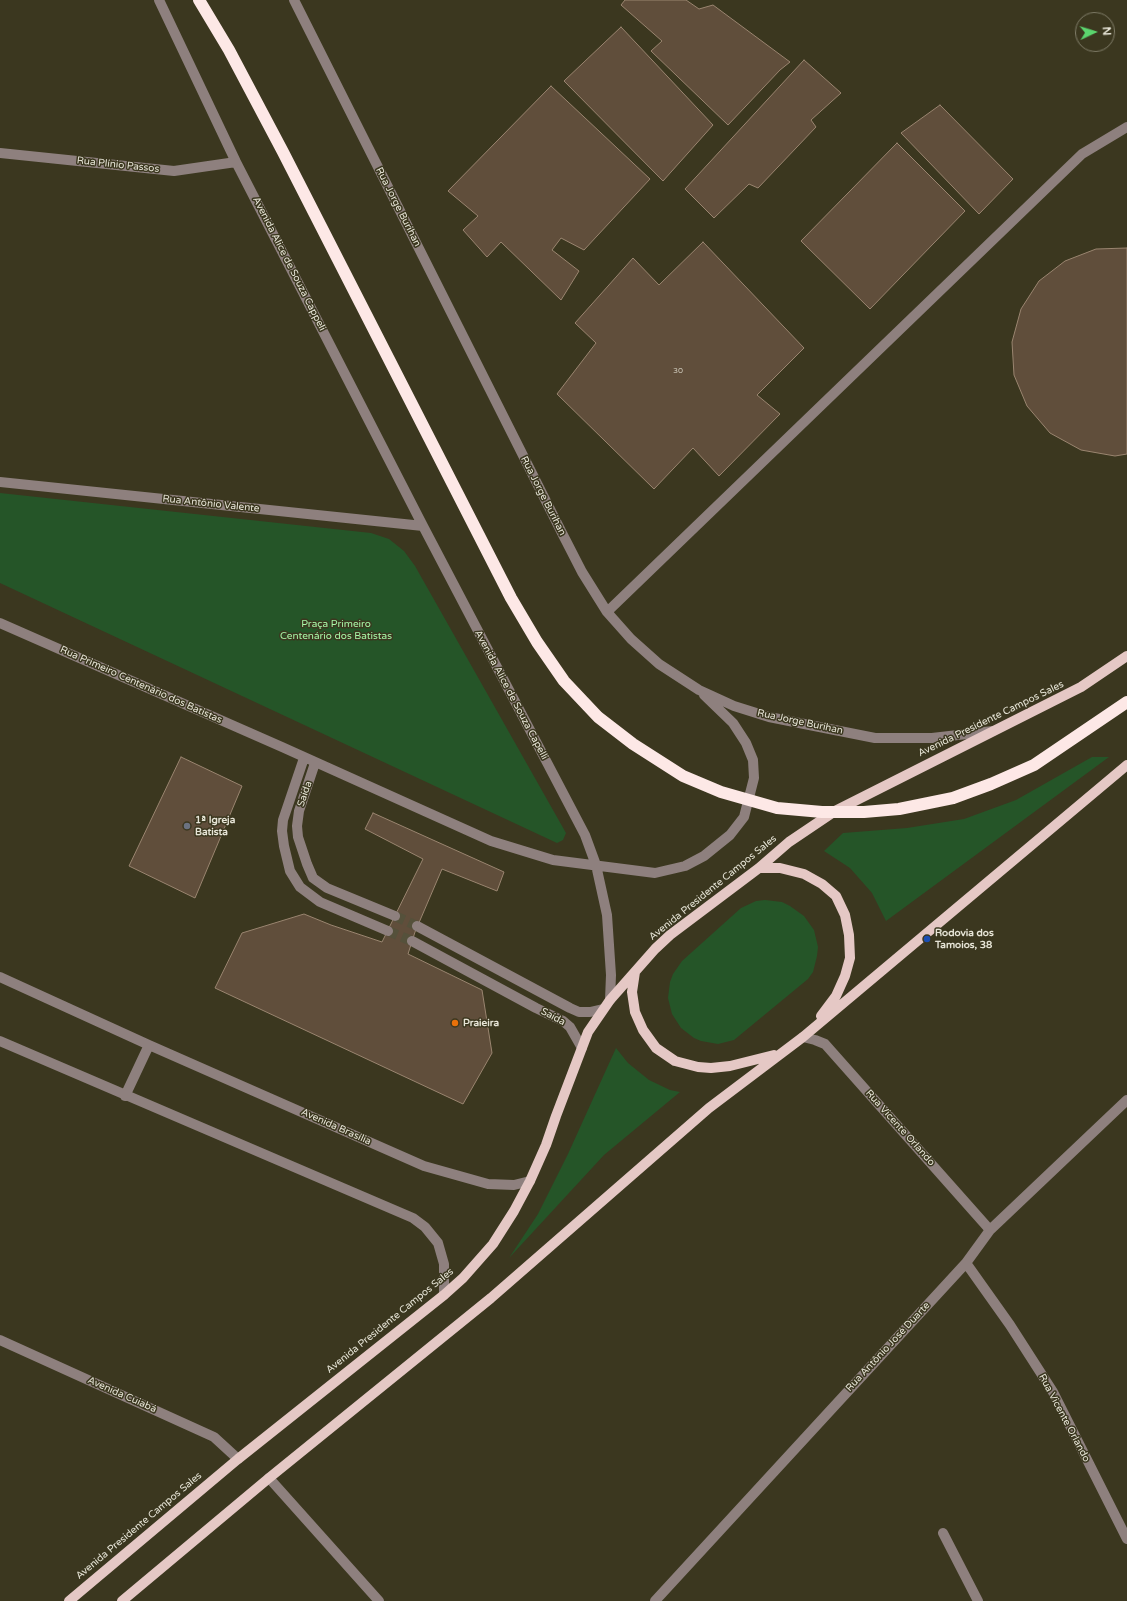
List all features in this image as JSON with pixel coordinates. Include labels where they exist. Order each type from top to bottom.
[{"type":"highway","points":[[199,0],[229,50],[283,152],[511,598],[537,642],[564,681],[598,717],[633,744],[683,776],[721,792],[776,808],[822,812],[864,812],[899,809],[953,798],[991,784],[1034,764],[1127,702]]},
{"type":"main road","name":"Avenida Presidente Campos Sales","points":[[69,1601],[238,1459],[444,1295],[462,1278],[493,1244],[514,1211],[530,1181],[546,1145],[588,1032],[610,1000],[670,935],[759,868],[789,842],[835,811],[1082,687],[1127,656]]},
{"type":"main road","points":[[122,1601],[269,1478],[491,1298],[709,1108],[778,1054],[803,1037],[1127,765]]},
{"type":"main road","points":[[759,868],[780,868],[804,874],[822,884],[836,896],[846,915],[850,958],[845,976],[836,996],[803,1037]]},
{"type":"main road","points":[[635,972],[632,992],[635,1012],[640,1024],[656,1048],[675,1061],[698,1067],[711,1068],[730,1066],[778,1054]]},
{"type":"street","name":"Avenida Alice de Souza Cappeli","points":[[159,0],[236,162],[423,526]]},
{"type":"street","name":"Rua Jorge Burihan","points":[[294,0],[582,572],[607,612],[631,639],[659,664],[699,690],[734,706],[769,717],[875,738],[932,738],[993,731]]},
{"type":"street","points":[[607,612],[1082,154],[1127,127]]},
{"type":"street","name":"Rua Plínio Passos","points":[[0,153],[174,171],[236,162]]},
{"type":"street","name":"Rua Antônio Valente","points":[[0,482],[423,526]]},
{"type":"street","name":"Avenida Alice de Souza Capelli","points":[[423,526],[584,835],[596,865],[607,915],[611,974],[610,1000]]},
{"type":"street","name":"Rua Primeiro Centenário dos Batistas","points":[[0,623],[282,747],[491,842],[553,860],[655,873],[685,866],[704,856],[730,835],[744,817],[754,778],[753,760],[746,743],[733,724],[699,690]]},
{"type":"street","points":[[304,758],[283,820],[282,831],[284,846],[290,871],[300,888],[320,902],[388,931]]},
{"type":"street","name":"Saída","points":[[315,763],[299,811],[297,826],[298,837],[307,864],[314,878],[327,888],[395,916]]},
{"type":"street","points":[[417,926],[570,1008],[579,1012],[590,1012],[603,1009]]},
{"type":"street","name":"Saída","points":[[412,941],[563,1021],[570,1027],[582,1048]]},
{"type":"street","name":"Avenida Brasília","points":[[0,977],[148,1045],[424,1166],[488,1184],[514,1185],[530,1181]]},
{"type":"street","name":"Rua Vicente Orlando","points":[[803,1037],[825,1044],[990,1230]]},
{"type":"street","points":[[0,1041],[413,1218],[425,1227],[438,1243],[444,1264],[444,1295]]},
{"type":"street","points":[[126,1096],[148,1045]]},
{"type":"street","name":"Rua Antônio José Duarte","points":[[655,1601],[966,1263],[990,1230],[1127,1100]]},
{"type":"street","name":"Rua Vicente Orlando","points":[[966,1263],[1010,1325],[1052,1392],[1127,1539]]},
{"type":"street","name":"Avenida Cuiabá","points":[[0,1340],[214,1437],[238,1459]]},
{"type":"street","points":[[269,1478],[378,1601]]},
{"type":"street","points":[[943,1533],[978,1601]]},
{"type":"green space","name":"Praça Primeiro Centenário dos Batistas","points":[[0,493],[371,533],[389,539],[404,551],[415,566],[566,833],[563,840],[557,843],[0,583]]},
{"type":"green space","points":[[1092,757],[1109,757],[886,921],[872,893],[850,868],[824,851],[843,833],[907,828],[964,819],[1016,800]]},
{"type":"green space","points":[[765,900],[782,902],[790,906],[804,916],[814,930],[818,947],[813,972],[808,979],[734,1040],[718,1044],[701,1041],[694,1038],[681,1028],[672,1014],[668,998],[670,982],[673,974],[682,961],[741,908],[756,901]]},
{"type":"green space","points":[[616,1048],[628,1063],[649,1080],[670,1090],[680,1092],[604,1155],[509,1258],[538,1214],[568,1154]]},
{"type":"building","points":[[625,0],[686,0],[699,9],[713,5],[790,62],[780,70],[728,125],[651,51],[662,41],[621,5]]},
{"type":"building","points":[[621,27],[713,125],[663,181],[564,81]]},
{"type":"building","points":[[804,60],[841,93],[811,120],[816,127],[758,188],[749,184],[714,218],[685,189]]},
{"type":"building","points":[[551,86],[650,179],[584,250],[561,238],[552,250],[579,271],[561,300],[501,242],[487,257],[463,230],[478,216],[448,191]]},
{"type":"building","points":[[940,105],[1013,179],[979,214],[901,133]]},
{"type":"building","points":[[897,143],[965,211],[870,309],[801,241]]},
{"type":"building","points":[[703,242],[804,348],[757,395],[780,414],[719,476],[693,448],[654,489],[557,394],[596,343],[575,323],[633,258],[659,285]]},
{"type":"building","points":[[1127,248],[1127,454],[1115,456],[1081,450],[1050,433],[1027,406],[1014,375],[1012,342],[1021,309],[1039,281],[1065,261],[1096,249]]},
{"type":"building","name":"1ª Igreja Batista","points":[[181,757],[242,786],[195,898],[129,866]]},
{"type":"building","points":[[373,813],[504,872],[497,891],[442,869],[415,932],[408,954],[482,990],[492,1053],[463,1104],[215,988],[242,933],[304,914],[331,925],[382,942],[423,859],[365,829]]},
{"type":"tunnel","points":[[395,916],[417,926]]},
{"type":"tunnel","points":[[388,931],[412,941]]},
{"type":"place","name":"1ª Igreja Batista","points":[[187,826]]},
{"type":"place","name":"Rodovia dos Tamoios, 38","points":[[927,939]]},
{"type":"place","name":"Praieira","points":[[455,1023]]}]
